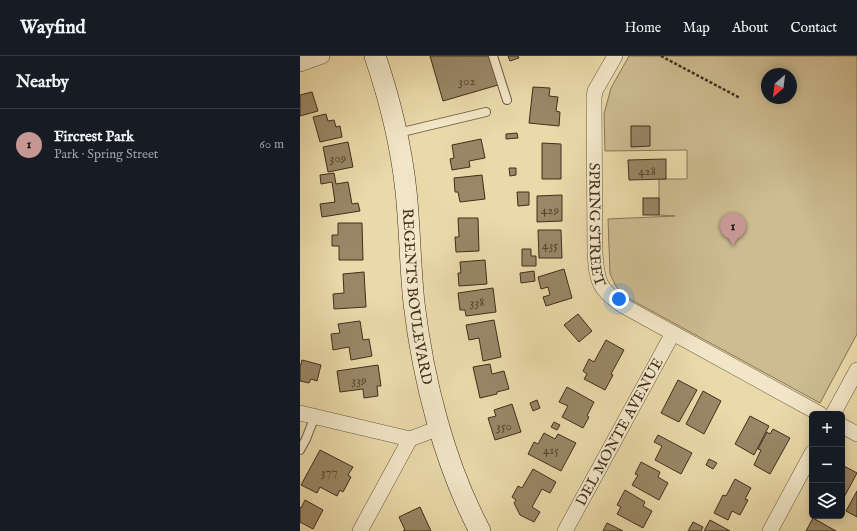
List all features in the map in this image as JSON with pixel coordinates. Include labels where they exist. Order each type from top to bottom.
[{"type":"main road","name":"REGENTS BOULEVARD","points":[[375,56],[398,133],[406,190],[414,304],[421,350],[439,428],[456,475],[480,531]]},
{"type":"street","points":[[300,64],[322,56]]},
{"type":"street","name":"SPRING STREET","points":[[615,56],[595,91],[594,98],[595,253],[601,285],[610,298],[815,411]]},
{"type":"street","name":"DEL MONTE AVENUE","points":[[565,531],[674,333]]},
{"type":"street","points":[[835,411],[857,370]]},
{"type":"street","points":[[300,413],[410,439],[439,428]]},
{"type":"street","points":[[845,428],[857,434]]},
{"type":"street","points":[[360,531],[410,439]]},
{"type":"street","points":[[770,531],[809,459]]},
{"type":"lane","points":[[493,56],[507,100]]},
{"type":"lane","points":[[398,133],[486,112]]},
{"type":"lane","points":[[300,450],[315,416]]},
{"type":"path","points":[[661,56],[740,98]]},
{"type":"shaded area","points":[[629,56],[857,56],[857,334],[820,403],[628,298],[617,288],[610,274],[608,219],[675,216],[659,215],[659,179],[687,179],[687,150],[605,151],[604,114],[611,88]]},
{"type":"building","points":[[430,56],[490,56],[498,85],[443,101]]},
{"type":"building","points":[[508,56],[518,56],[519,58],[510,61]]},
{"type":"building","points":[[533,87],[550,88],[549,96],[558,97],[556,111],[560,112],[559,126],[529,123]]},
{"type":"building","points":[[312,92],[318,111],[300,116],[300,95]]},
{"type":"building","points":[[326,114],[328,121],[334,120],[336,127],[340,126],[342,137],[320,142],[313,117]]},
{"type":"building","points":[[631,126],[650,126],[650,146],[631,147]]},
{"type":"building","points":[[517,133],[518,138],[506,139],[506,134]]},
{"type":"building","points":[[481,139],[485,158],[469,161],[470,167],[452,170],[450,159],[454,158],[452,145]]},
{"type":"building","points":[[348,142],[353,167],[328,172],[323,147]]},
{"type":"building","points":[[542,143],[561,144],[561,179],[542,179]]},
{"type":"building","points":[[666,159],[666,179],[629,180],[628,160]]},
{"type":"building","points":[[509,168],[516,168],[516,175],[510,176]]},
{"type":"building","points":[[334,173],[336,184],[348,182],[352,204],[358,203],[360,211],[322,217],[320,204],[335,202],[332,182],[321,184],[320,175]]},
{"type":"building","points":[[482,175],[485,199],[460,202],[458,192],[455,192],[454,178]]},
{"type":"building","points":[[517,192],[529,192],[529,205],[518,206]]},
{"type":"building","points":[[562,195],[562,221],[537,222],[537,196]]},
{"type":"building","points":[[643,198],[659,198],[659,215],[643,215]]},
{"type":"building","points":[[458,218],[478,218],[479,251],[456,252],[455,237],[459,237]]},
{"type":"building","points":[[338,223],[362,223],[363,260],[339,260],[339,246],[332,246],[332,235],[338,235]]},
{"type":"building","points":[[538,230],[561,230],[562,258],[539,258]]},
{"type":"building","points":[[522,249],[531,249],[531,256],[536,256],[536,266],[522,266]]},
{"type":"building","points":[[485,260],[487,284],[459,286],[458,273],[461,273],[460,262]]},
{"type":"building","points":[[564,269],[572,298],[546,306],[543,297],[550,295],[548,287],[541,289],[538,277]]},
{"type":"building","points":[[534,271],[535,281],[521,283],[520,273]]},
{"type":"building","points":[[364,272],[366,307],[334,309],[333,294],[344,293],[343,274]]},
{"type":"building","points":[[493,288],[496,312],[466,316],[465,310],[460,310],[458,293]]},
{"type":"building","points":[[578,314],[592,331],[579,342],[564,325]]},
{"type":"building","points":[[494,320],[501,357],[483,361],[479,338],[469,340],[466,325]]},
{"type":"building","points":[[360,321],[363,340],[369,339],[372,356],[351,360],[349,347],[333,350],[331,334],[340,333],[338,324]]},
{"type":"building","points":[[606,340],[624,350],[611,374],[613,375],[605,390],[584,379],[587,374],[583,371],[589,359],[594,362]]},
{"type":"building","points":[[302,360],[321,365],[317,381],[311,379],[309,383],[300,381],[300,367]]},
{"type":"building","points":[[490,364],[492,374],[504,371],[509,389],[497,392],[497,394],[480,398],[473,367]]},
{"type":"building","points":[[378,365],[381,386],[377,386],[378,396],[364,398],[363,389],[340,392],[337,371]]},
{"type":"building","points":[[678,380],[697,390],[679,422],[661,413]]},
{"type":"building","points":[[567,387],[594,402],[587,416],[589,417],[583,428],[562,417],[568,406],[559,402]]},
{"type":"building","points":[[703,391],[721,401],[704,434],[686,424]]},
{"type":"building","points":[[537,400],[540,408],[533,411],[530,403]]},
{"type":"building","points":[[512,404],[521,432],[495,440],[488,418],[496,416],[494,410]]},
{"type":"building","points":[[750,416],[769,426],[754,455],[735,444]]},
{"type":"building","points":[[554,422],[560,425],[557,430],[551,427]]},
{"type":"building","points":[[773,429],[790,438],[770,474],[754,465],[761,450],[758,449],[767,432],[770,434]]},
{"type":"building","points":[[544,433],[555,439],[558,434],[576,443],[561,471],[528,454],[534,442],[538,444]]},
{"type":"building","points":[[658,435],[692,453],[681,474],[655,460],[662,446],[654,442]]},
{"type":"building","points":[[320,450],[353,467],[348,475],[351,477],[343,492],[340,490],[337,496],[320,487],[317,493],[301,485]]},
{"type":"building","points":[[709,459],[717,463],[713,469],[706,465]]},
{"type":"building","points":[[641,462],[660,472],[658,477],[668,483],[659,500],[632,485],[638,475],[635,474]]},
{"type":"building","points":[[845,467],[857,473],[845,495]]},
{"type":"building","points":[[533,469],[556,482],[550,493],[542,489],[532,507],[540,512],[534,522],[520,515],[514,503],[516,500],[512,497],[518,486],[522,488]]},
{"type":"building","points":[[735,479],[751,488],[745,499],[748,500],[740,515],[732,511],[728,520],[714,513],[723,495],[726,496]]},
{"type":"building","points":[[625,490],[645,502],[643,506],[652,511],[643,528],[617,514],[621,507],[617,505]]},
{"type":"building","points":[[857,491],[857,517],[846,511]]},
{"type":"building","points":[[305,500],[323,510],[313,529],[300,522],[300,507],[301,508]]},
{"type":"building","points":[[420,507],[431,531],[403,531],[405,530],[399,517]]},
{"type":"building","points":[[812,519],[815,519],[836,531],[806,531]]},
{"type":"building","points":[[710,520],[730,531],[704,531]]},
{"type":"building","points":[[693,522],[703,527],[701,531],[688,531]]},
{"type":"building","points":[[607,523],[623,531],[603,531]]},
{"type":"place","name":"Fircrest Park","points":[[733,246]]}]
